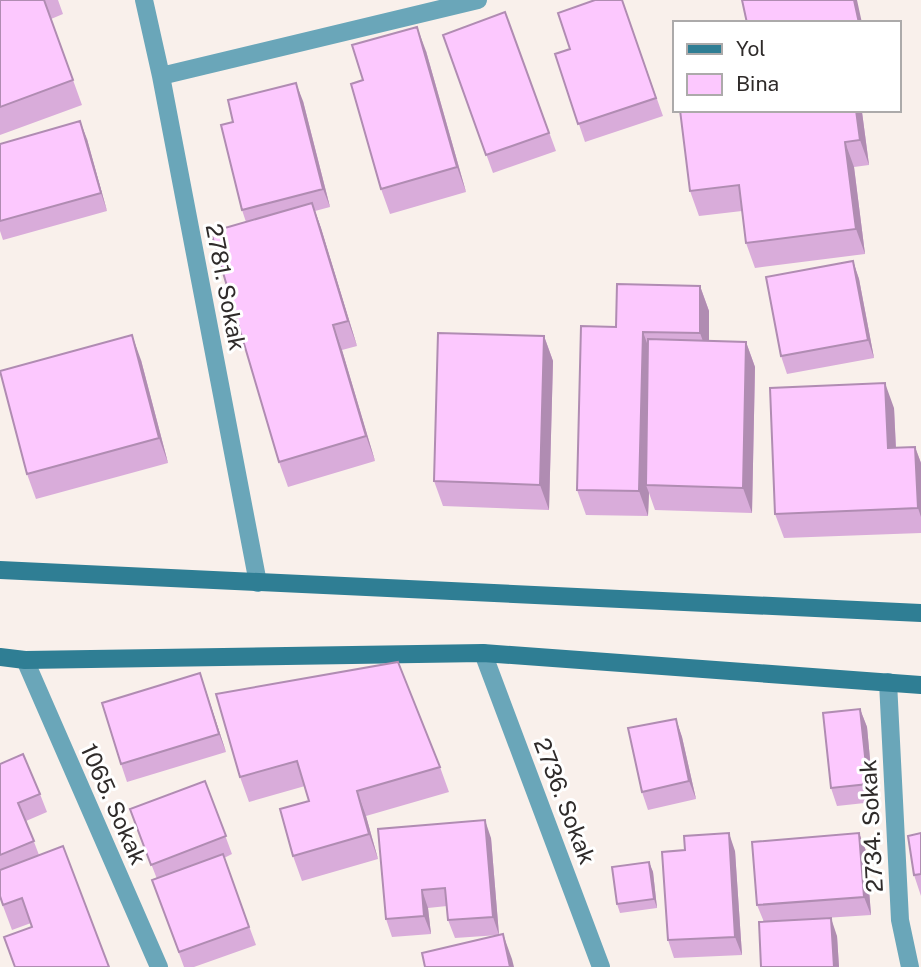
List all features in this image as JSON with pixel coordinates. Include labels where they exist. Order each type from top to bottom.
[{"type":"main road","points":[[0,570],[921,613]]},
{"type":"main road","points":[[0,657],[25,660],[484,653],[921,685]]},
{"type":"street","name":"2781. Sokak","points":[[145,0],[258,583]]},
{"type":"street","points":[[161,76],[478,0]]},
{"type":"street","name":"2736. Sokak","points":[[484,653],[601,967]]},
{"type":"street","name":"1065. Sokak","points":[[25,660],[159,967]]},
{"type":"street","name":"2734. Sokak","points":[[888,682],[900,919],[910,967]]},
{"type":"building","points":[[0,0],[44,0],[73,80],[0,107]]},
{"type":"building","points":[[595,0],[622,0],[656,98],[578,124],[555,54],[570,49],[558,13]]},
{"type":"building","points":[[742,0],[854,0],[859,21],[747,21]]},
{"type":"building","points":[[505,12],[549,133],[486,155],[443,35]]},
{"type":"building","points":[[417,27],[457,167],[381,189],[351,84],[363,80],[352,45]]},
{"type":"building","points":[[296,83],[323,189],[242,210],[221,125],[233,122],[228,100]]},
{"type":"building","points":[[680,112],[856,112],[860,140],[845,142],[856,229],[746,243],[739,185],[690,191]]},
{"type":"building","points":[[80,121],[101,193],[0,221],[0,144]]},
{"type":"building","points":[[312,203],[348,321],[333,325],[366,436],[279,462],[211,232]]},
{"type":"building","points":[[853,261],[868,340],[781,356],[766,277]]},
{"type":"building","points":[[617,284],[700,286],[700,333],[643,332],[639,491],[577,490],[581,326],[616,327]]},
{"type":"building","points":[[438,333],[544,336],[540,485],[434,481]]},
{"type":"building","points":[[132,335],[159,438],[27,474],[0,371]]},
{"type":"building","points":[[648,339],[746,342],[743,488],[646,485]]},
{"type":"building","points":[[885,383],[888,448],[915,447],[918,508],[775,514],[770,388]]},
{"type":"building","points":[[398,662],[440,767],[357,791],[369,834],[293,856],[280,809],[309,801],[297,761],[240,777],[216,694]]},
{"type":"building","points":[[200,673],[219,734],[121,764],[102,703]]},
{"type":"building","points":[[860,709],[868,784],[831,788],[823,713]]},
{"type":"building","points":[[676,719],[689,781],[642,792],[628,728]]},
{"type":"building","points":[[23,754],[40,794],[18,803],[34,841],[0,855],[0,764]]},
{"type":"building","points":[[205,781],[226,836],[151,865],[130,809]]},
{"type":"building","points":[[485,820],[493,917],[448,920],[445,888],[422,890],[424,916],[386,919],[378,829]]},
{"type":"building","points":[[729,833],[735,937],[668,940],[662,852],[685,850],[684,836]]},
{"type":"building","points":[[859,833],[864,897],[757,905],[752,842]]},
{"type":"building","points":[[921,833],[921,874],[914,875],[908,836]]},
{"type":"building","points":[[63,846],[109,967],[15,967],[4,937],[32,927],[22,898],[3,905],[0,896],[0,870]]},
{"type":"building","points":[[223,854],[249,927],[179,952],[152,880]]},
{"type":"building","points":[[649,862],[654,899],[617,904],[612,867]]},
{"type":"building","points":[[831,918],[834,967],[761,967],[759,922]]},
{"type":"building","points":[[503,934],[510,967],[425,967],[422,953]]}]
